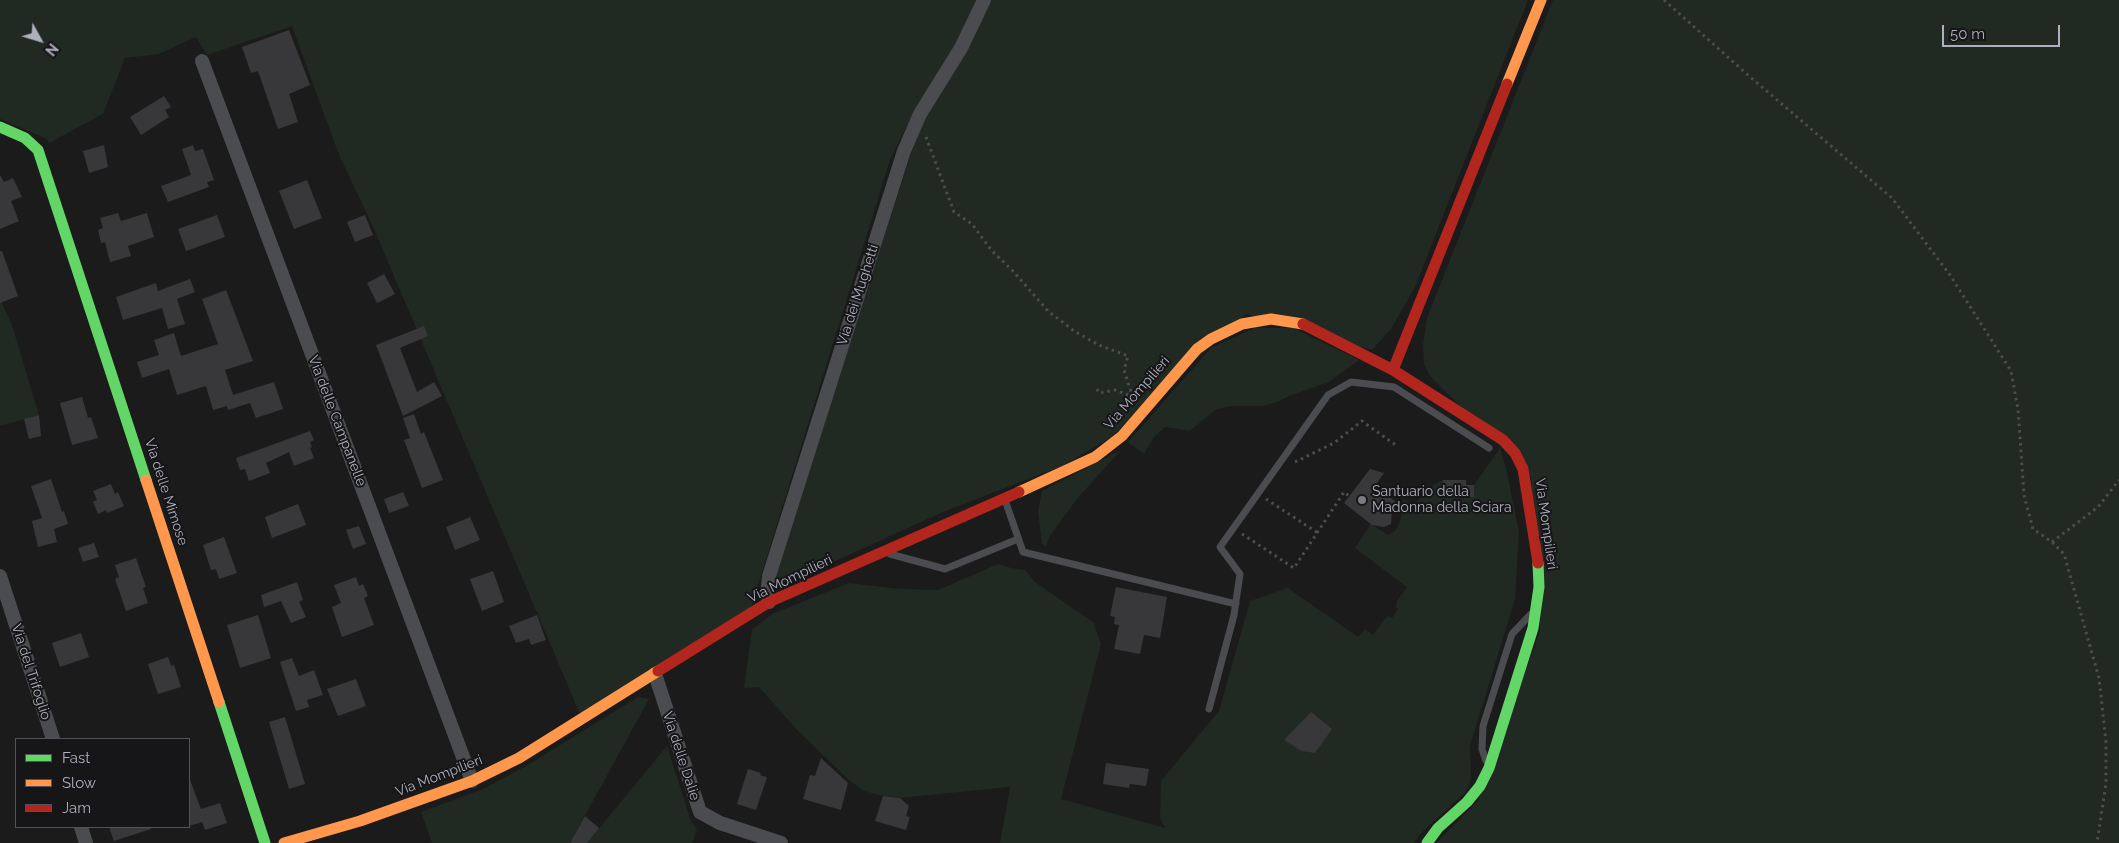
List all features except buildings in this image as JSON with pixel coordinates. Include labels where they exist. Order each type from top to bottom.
[{"type":"street","name":"Via dei Mughetti","points":[[769,602],[767,595],[769,576],[904,152],[920,114],[961,48],[984,0]]},
{"type":"street","points":[[1393,370],[1541,0]]},
{"type":"street","name":"Via delle Campanelle","points":[[202,61],[472,781]]},
{"type":"street","name":"Via delle Mimose","points":[[0,127],[25,138],[38,150],[265,843]]},
{"type":"street","name":"Via Mompilieri","points":[[284,843],[360,821],[472,781],[519,758],[769,602],[1095,457],[1116,441],[1197,349],[1227,331],[1258,320],[1287,320],[1303,324],[1393,370],[1503,440],[1515,453],[1523,469],[1538,564],[1538,607],[1533,628],[1489,768],[1480,786],[1468,802],[1438,828],[1426,843]]},
{"type":"street","name":"Via del Trifoglio","points":[[0,576],[53,738]]},
{"type":"street","name":"Via delle Dalie","points":[[655,674],[700,812],[720,823],[781,843]]},
{"type":"street","points":[[81,828],[86,843]]},
{"type":"lane","points":[[1209,709],[1236,604],[1240,574],[1220,547],[1328,395],[1352,382],[1394,387],[1489,448]]},
{"type":"lane","points":[[1004,498],[1023,552],[1236,604]]},
{"type":"lane","points":[[883,552],[945,569],[1018,538]]},
{"type":"lane","points":[[1489,768],[1482,749],[1483,726],[1512,634],[1538,607]]},
{"type":"path","points":[[1664,0],[1749,76],[1892,198],[1950,275],[2011,370],[2018,409],[2024,495],[2032,529],[2052,542],[2064,554],[2099,678],[2106,742],[2106,783],[2097,843]]},
{"type":"path","points":[[920,114],[933,158],[954,212],[972,224],[992,251],[1013,271],[1048,311],[1074,331],[1099,345],[1128,356],[1124,370],[1133,398],[1133,423]]},
{"type":"path","points":[[1097,389],[1099,394],[1115,390],[1130,394],[1133,398]]},
{"type":"path","points":[[1274,471],[1334,443],[1362,421],[1397,446]]},
{"type":"path","points":[[2052,542],[2098,507],[2119,480]]},
{"type":"path","points":[[1233,528],[1294,568],[1344,492],[1349,496]]},
{"type":"path","points":[[1258,494],[1318,533]]},
{"type":"shaded area","points":[[0,0],[976,0],[951,55],[915,109],[890,160],[751,608],[580,714],[374,229],[339,155],[292,26],[207,55],[196,37],[159,54],[125,58],[103,114],[49,143],[47,139],[0,119]]},
{"type":"shaded area","points":[[990,0],[1528,0],[1415,287],[1391,329],[1372,350],[1246,314],[1110,438],[1062,466],[943,512],[776,588],[775,576],[912,151],[928,111]]},
{"type":"shaded area","points":[[1553,0],[2119,0],[2119,843],[1436,843],[1478,801],[1540,631],[1531,477],[1430,376],[1424,364],[1423,345],[1427,318]]},
{"type":"shaded area","points":[[0,299],[12,325],[39,415],[0,426]]},
{"type":"shaded area","points":[[1255,328],[1293,328],[1359,360],[1329,382],[1277,402],[1263,406],[1230,406],[1215,410],[1190,431],[1165,427],[1154,437],[1144,454],[1128,442],[1211,348]]},
{"type":"shaded area","points":[[1500,448],[1519,532],[1515,599],[1470,746],[1471,775],[1469,786],[1465,793],[1420,834],[1414,843],[1000,843],[1010,787],[900,798],[878,795],[862,790],[799,732],[759,687],[744,688],[752,630],[772,614],[849,583],[899,589],[938,590],[998,564],[1025,570],[1035,582],[1093,622],[1101,644],[1061,799],[1165,828],[1160,818],[1161,781],[1219,711],[1250,601],[1288,588],[1358,637],[1365,629],[1373,635],[1388,616],[1392,618],[1398,609],[1396,607],[1397,601],[1407,587],[1355,548],[1371,524],[1388,535],[1395,531],[1400,522],[1403,499],[1415,504],[1434,484],[1443,480],[1443,497],[1473,497],[1474,485]]},
{"type":"shaded area","points":[[1121,450],[1077,499],[1049,537],[1046,547],[1042,544],[1038,511],[1042,491]]},
{"type":"shaded area","points":[[638,697],[649,699],[571,841],[573,843],[432,843],[421,812],[483,789],[526,766]]},
{"type":"shaded area","points":[[667,746],[691,821],[697,829],[692,843],[587,843]]},
{"type":"traffic: fast","points":[[0,127],[25,138],[38,150],[146,480]]},
{"type":"traffic: fast","points":[[1427,843],[1438,828],[1467,802],[1480,786],[1489,768],[1533,628],[1539,587],[1538,563]]},
{"type":"traffic: fast","points":[[219,702],[265,843]]},
{"type":"traffic: slow","points":[[1507,84],[1541,0]]},
{"type":"traffic: slow","points":[[1019,492],[1095,457],[1122,436],[1197,349],[1211,339],[1242,324],[1271,319],[1303,324]]},
{"type":"traffic: slow","points":[[146,480],[219,702]]},
{"type":"traffic: slow","points":[[284,843],[360,821],[472,781],[519,758],[658,671]]},
{"type":"traffic: jam","points":[[1393,370],[1507,84]]},
{"type":"traffic: jam","points":[[1303,324],[1393,370],[1503,440],[1515,453],[1523,469],[1538,563]]},
{"type":"traffic: jam","points":[[658,671],[769,602],[1019,492]]},
{"type":"place","name":"Santuario della Madonna della Sciara","points":[[1362,500]]}]
